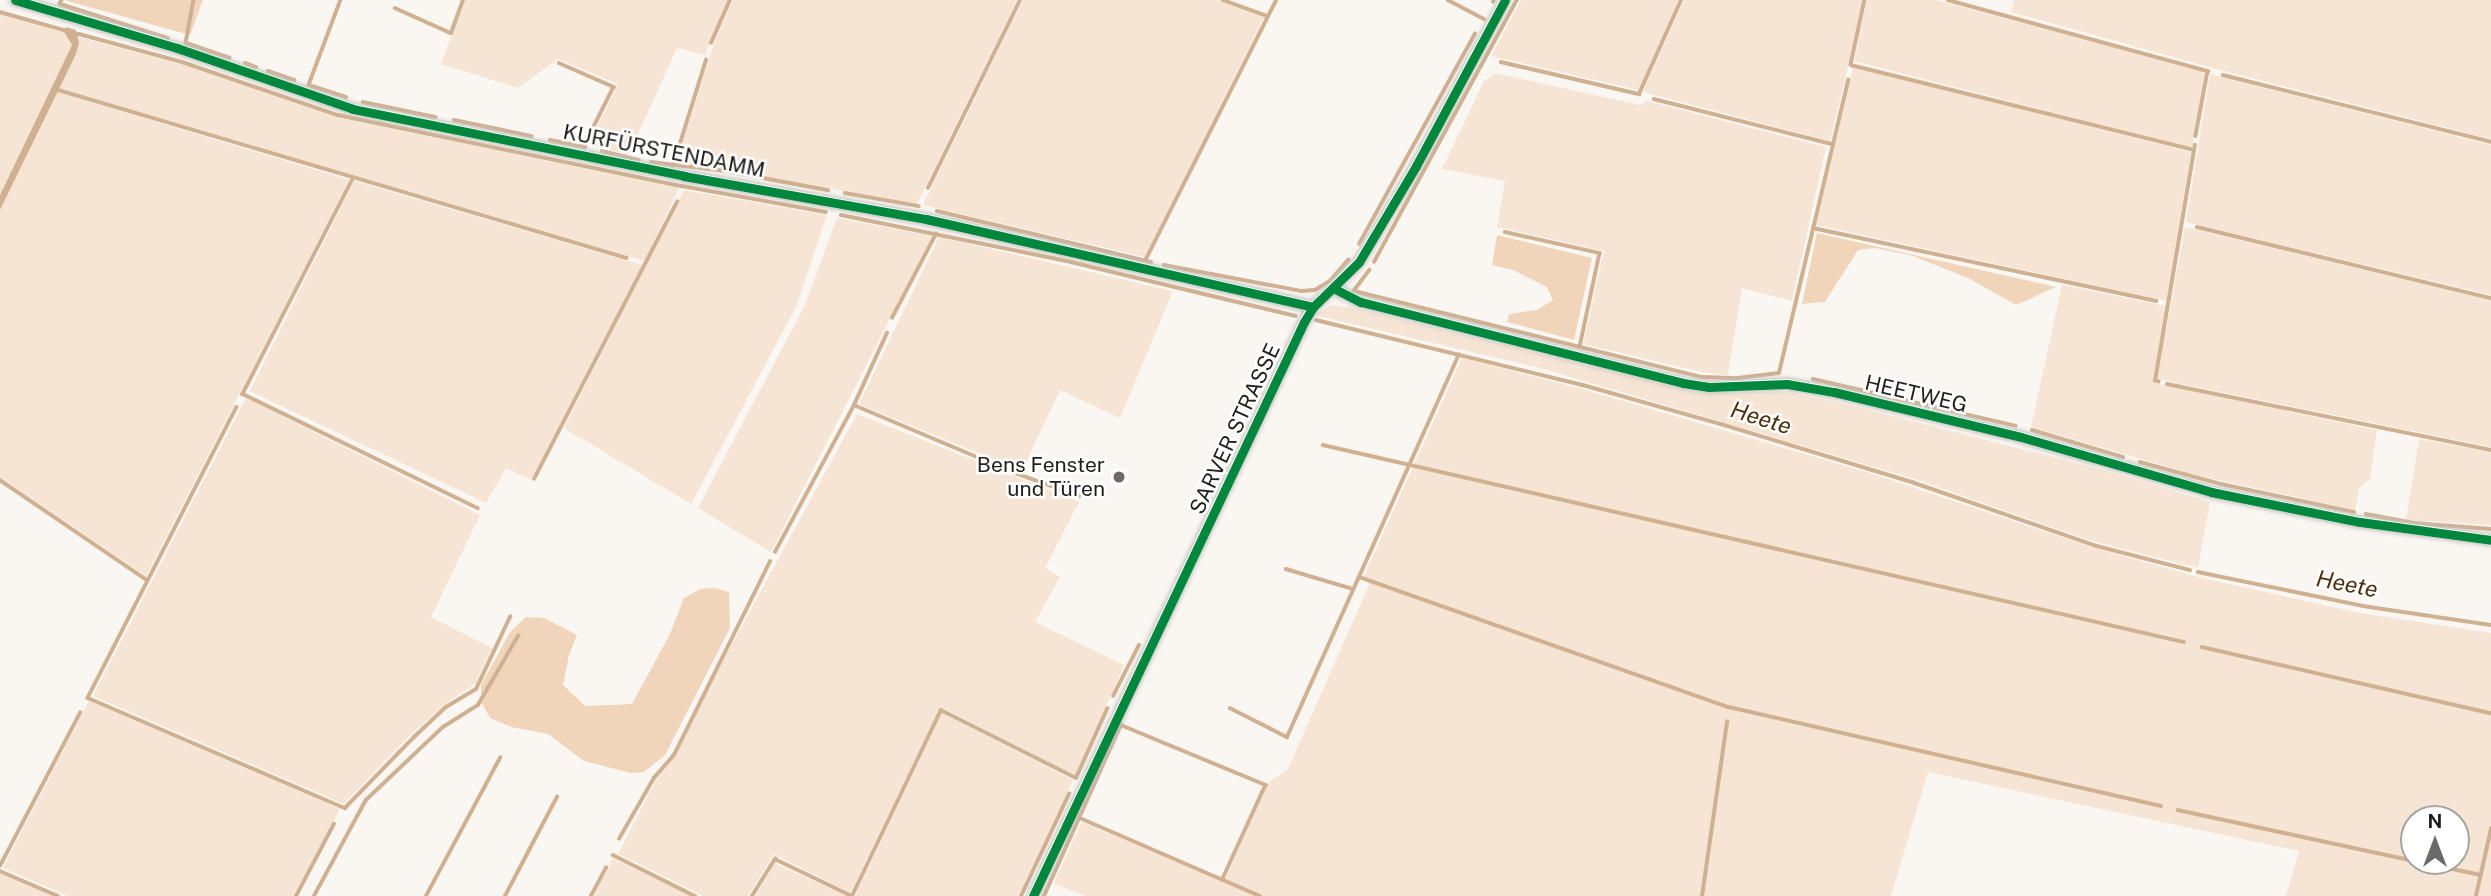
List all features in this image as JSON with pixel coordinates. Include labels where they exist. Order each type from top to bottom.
[{"type":"street","name":"KURFÜRSTENDAMM","points":[[15,0],[177,48],[353,109],[684,176],[926,219],[1313,307]]},
{"type":"street","name":"SARVER STRASSE","points":[[1033,896],[1313,307],[1335,289],[1359,262],[1409,178],[1505,0]]},
{"type":"street","name":"HEETWEG","points":[[1335,289],[1361,302],[1683,383],[1709,387],[1787,384],[1834,392],[2021,437],[2211,492],[2360,522],[2491,540]]},
{"type":"shaded area","points":[[67,0],[203,0],[190,35],[67,1]]},
{"type":"shaded area","points":[[465,0],[728,0],[705,55],[677,48],[629,154],[589,145],[618,84],[558,59],[518,88],[441,64]]},
{"type":"shaded area","points":[[733,0],[1017,0],[917,204],[723,169],[676,164],[714,43]]},
{"type":"shaded area","points":[[1023,0],[1217,0],[1264,17],[1145,257],[923,205]]},
{"type":"shaded area","points":[[1521,0],[1678,0],[1639,90],[1491,56]]},
{"type":"shaded area","points":[[1684,0],[1864,0],[1830,141],[1643,92]]},
{"type":"shaded area","points":[[1867,0],[1935,0],[2205,71],[2192,148],[1854,61]]},
{"type":"shaded area","points":[[2014,0],[2491,0],[2491,139],[2209,67],[2011,12]]},
{"type":"shaded area","points":[[0,14],[64,32],[72,45],[0,195]]},
{"type":"shaded area","points":[[66,27],[76,30],[79,43],[76,54],[0,210],[0,195],[72,45],[64,32]]},
{"type":"shaded area","points":[[77,37],[177,63],[340,118],[679,188],[645,261],[58,88],[76,54]]},
{"type":"shaded area","points":[[1853,67],[2191,152],[2167,301],[1816,225]]},
{"type":"shaded area","points":[[1495,73],[1640,105],[1647,101],[1826,147],[1792,301],[1742,288],[1728,375],[1702,372],[1583,344],[1604,251],[1497,227],[1505,181],[1442,169],[1484,81]]},
{"type":"shaded area","points":[[2210,74],[2491,145],[2491,295],[2186,222]]},
{"type":"shaded area","points":[[57,92],[349,180],[146,576],[0,477],[0,210]]},
{"type":"shaded area","points":[[354,181],[642,265],[531,480],[506,468],[486,503],[250,391]]},
{"type":"shaded area","points":[[684,190],[827,215],[796,307],[691,504],[564,428]]},
{"type":"shaded area","points":[[837,218],[932,236],[771,552],[698,508],[804,307]]},
{"type":"shaded area","points":[[2185,227],[2491,300],[2491,447],[2157,379]]},
{"type":"shaded area","points":[[1817,233],[2056,287],[2016,305],[1970,279],[1913,256],[1875,248],[1858,250],[1825,302],[1802,304]]},
{"type":"shaded area","points":[[1497,235],[1592,258],[1574,340],[1507,322],[1509,314],[1537,310],[1553,300],[1547,287],[1513,270],[1492,265]]},
{"type":"shaded area","points":[[939,237],[1173,291],[1120,418],[1060,390],[1022,471],[859,404]]},
{"type":"shaded area","points":[[2062,285],[2166,306],[2153,383],[2377,430],[2370,479],[2359,488],[2355,510],[2196,475],[2031,427]]},
{"type":"shaded area","points":[[1331,305],[1699,393],[1784,392],[1837,402],[2107,471],[2210,502],[2198,568],[2092,541],[1918,480],[1540,368],[1314,315]]},
{"type":"shaded area","points":[[1462,358],[1582,389],[1870,473],[2091,547],[2198,577],[2360,613],[2491,633],[2491,896],[2286,896],[2299,851],[1928,772],[1891,896],[1085,896],[1054,883],[1082,822],[1224,882],[1269,782],[1288,769],[1369,585],[1364,576]]},
{"type":"shaded area","points":[[246,398],[480,515],[431,617],[492,648],[475,684],[449,701],[412,733],[344,804],[93,696]]},
{"type":"shaded area","points":[[857,414],[1079,502],[1045,568],[1060,577],[1035,622],[1124,665],[1075,776],[941,707],[850,893],[774,854],[748,896],[703,896],[618,854],[656,780],[675,757],[703,698]]},
{"type":"shaded area","points":[[2419,439],[2491,452],[2491,525],[2406,520]]},
{"type":"shaded area","points":[[714,588],[729,592],[730,628],[665,755],[644,772],[631,773],[584,761],[548,734],[511,727],[490,718],[481,702],[481,685],[510,632],[526,617],[544,618],[577,635],[569,655],[563,685],[585,706],[632,704],[669,636],[684,598],[700,589]]},
{"type":"shaded area","points":[[89,701],[340,809],[293,896],[68,896],[3,868]]},
{"type":"shaded area","points":[[942,713],[1073,780],[1018,896],[855,896]]},
{"type":"shaded area","points":[[613,859],[692,896],[594,896]]},
{"type":"shaded area","points":[[775,863],[846,896],[756,896]]},
{"type":"shaded area","points":[[0,873],[52,896],[0,896]]},
{"type":"waterway","points":[[62,0],[60,4],[168,38]]},
{"type":"waterway","points":[[194,0],[186,43],[230,58]]},
{"type":"waterway","points":[[341,0],[309,85],[346,97]]},
{"type":"waterway","points":[[395,8],[451,33],[463,0]]},
{"type":"waterway","points":[[711,43],[730,0]]},
{"type":"waterway","points":[[928,188],[1020,0]]},
{"type":"waterway","points":[[1223,0],[1267,16]]},
{"type":"waterway","points":[[1145,261],[1276,0]]},
{"type":"waterway","points":[[1448,0],[1484,19]]},
{"type":"waterway","points":[[1374,262],[1517,0]]},
{"type":"waterway","points":[[1501,62],[1639,94],[1681,0]]},
{"type":"waterway","points":[[1865,0],[1851,65],[2194,150]]},
{"type":"waterway","points":[[1948,0],[2208,71],[2196,136]]},
{"type":"waterway","points":[[0,12],[67,31]]},
{"type":"waterway","name":"Heete","points":[[73,35],[79,34],[182,62],[338,115],[682,186],[826,212]]},
{"type":"waterway","points":[[1359,244],[1475,34]]},
{"type":"waterway","points":[[673,166],[706,60]]},
{"type":"waterway","points":[[245,63],[256,67]]},
{"type":"waterway","points":[[559,63],[614,87],[584,147]]},
{"type":"waterway","points":[[268,71],[294,80]]},
{"type":"waterway","points":[[2223,75],[2491,142]]},
{"type":"waterway","points":[[1370,270],[1354,291],[1702,377],[1738,378],[1779,373],[1848,80]]},
{"type":"waterway","points":[[55,89],[627,258]]},
{"type":"waterway","points":[[1654,99],[1832,144]]},
{"type":"waterway","points":[[363,102],[435,117]]},
{"type":"waterway","points":[[454,120],[531,136]]},
{"type":"waterway","points":[[550,140],[585,147]]},
{"type":"waterway","points":[[2159,382],[2155,381],[2195,145]]},
{"type":"waterway","points":[[602,151],[639,160]]},
{"type":"waterway","points":[[651,162],[725,171],[828,190]]},
{"type":"waterway","points":[[353,179],[243,394],[478,508]]},
{"type":"waterway","points":[[845,193],[919,206]]},
{"type":"waterway","points":[[534,479],[677,202]]},
{"type":"waterway","points":[[937,211],[1151,262]]},
{"type":"waterway","name":"Heete","points":[[841,215],[1071,262],[1296,316]]},
{"type":"waterway","points":[[2197,227],[2491,298]]},
{"type":"waterway","points":[[1813,228],[2156,301]]},
{"type":"waterway","points":[[1505,232],[1600,253],[1580,347]]},
{"type":"waterway","points":[[892,318],[936,234]]},
{"type":"waterway","points":[[1164,265],[1301,291],[1315,290],[1330,281],[1348,260]]},
{"type":"waterway","name":"Heete","points":[[1316,320],[1583,385],[1721,424],[1912,482],[2097,546],[2190,570]]},
{"type":"waterway","points":[[775,552],[854,405],[887,333]]},
{"type":"waterway","points":[[1230,708],[1287,737],[1459,355]]},
{"type":"waterway","points":[[1813,379],[2016,426]]},
{"type":"waterway","points":[[2167,384],[2491,450]]},
{"type":"waterway","points":[[854,405],[1015,473],[1079,496]]},
{"type":"waterway","points":[[237,407],[88,698],[345,808],[446,707],[476,689],[510,617]]},
{"type":"waterway","points":[[2032,430],[2123,457]]},
{"type":"waterway","points":[[1323,445],[2184,642]]},
{"type":"waterway","points":[[2140,462],[2221,484],[2354,512]]},
{"type":"waterway","points":[[0,480],[147,580]]},
{"type":"waterway","points":[[2366,514],[2413,523],[2491,529]]},
{"type":"waterway","points":[[619,839],[654,778],[674,755],[770,562]]},
{"type":"waterway","points":[[1286,569],[1353,589]]},
{"type":"waterway","name":"Heete","points":[[2198,572],[2363,606],[2491,625]]},
{"type":"waterway","points":[[1359,577],[1729,707],[2161,806]]},
{"type":"waterway","points":[[314,896],[366,800],[443,727],[478,705],[518,636]]},
{"type":"waterway","points":[[1113,696],[1139,645]]},
{"type":"waterway","points":[[2202,647],[2491,713]]},
{"type":"waterway","points":[[752,896],[775,859],[852,896],[941,710],[1076,778],[1107,709]]},
{"type":"waterway","points":[[0,866],[80,713]]},
{"type":"waterway","points":[[1702,896],[1727,722]]},
{"type":"waterway","points":[[1044,896],[1121,725],[1266,785],[1223,879]]},
{"type":"waterway","points":[[426,896],[500,758]]},
{"type":"waterway","points":[[1021,896],[1069,794]]},
{"type":"waterway","points":[[505,896],[557,797]]},
{"type":"waterway","points":[[2178,810],[2400,858]]},
{"type":"waterway","points":[[1080,818],[1260,896]]},
{"type":"waterway","points":[[296,896],[334,824]]},
{"type":"waterway","points":[[2476,896],[2491,829]]},
{"type":"waterway","points":[[613,855],[695,896]]},
{"type":"waterway","points":[[591,896],[606,868]]},
{"type":"waterway","points":[[0,871],[58,896]]},
{"type":"waterway","points":[[2470,873],[2481,875]]},
{"type":"cycle path","points":[[15,0],[177,48],[353,109],[684,176],[926,219],[1313,307]]},
{"type":"cycle path","points":[[1033,896],[1304,322],[1313,307],[1359,262],[1416,166],[1505,0]]},
{"type":"cycle path","points":[[1335,289],[1361,302],[1683,383],[1709,387],[1787,384],[1834,392],[2021,437],[2211,492],[2360,522],[2491,540]]},
{"type":"place","name":"Bens Fenster und Türen","points":[[1119,477]]}]
